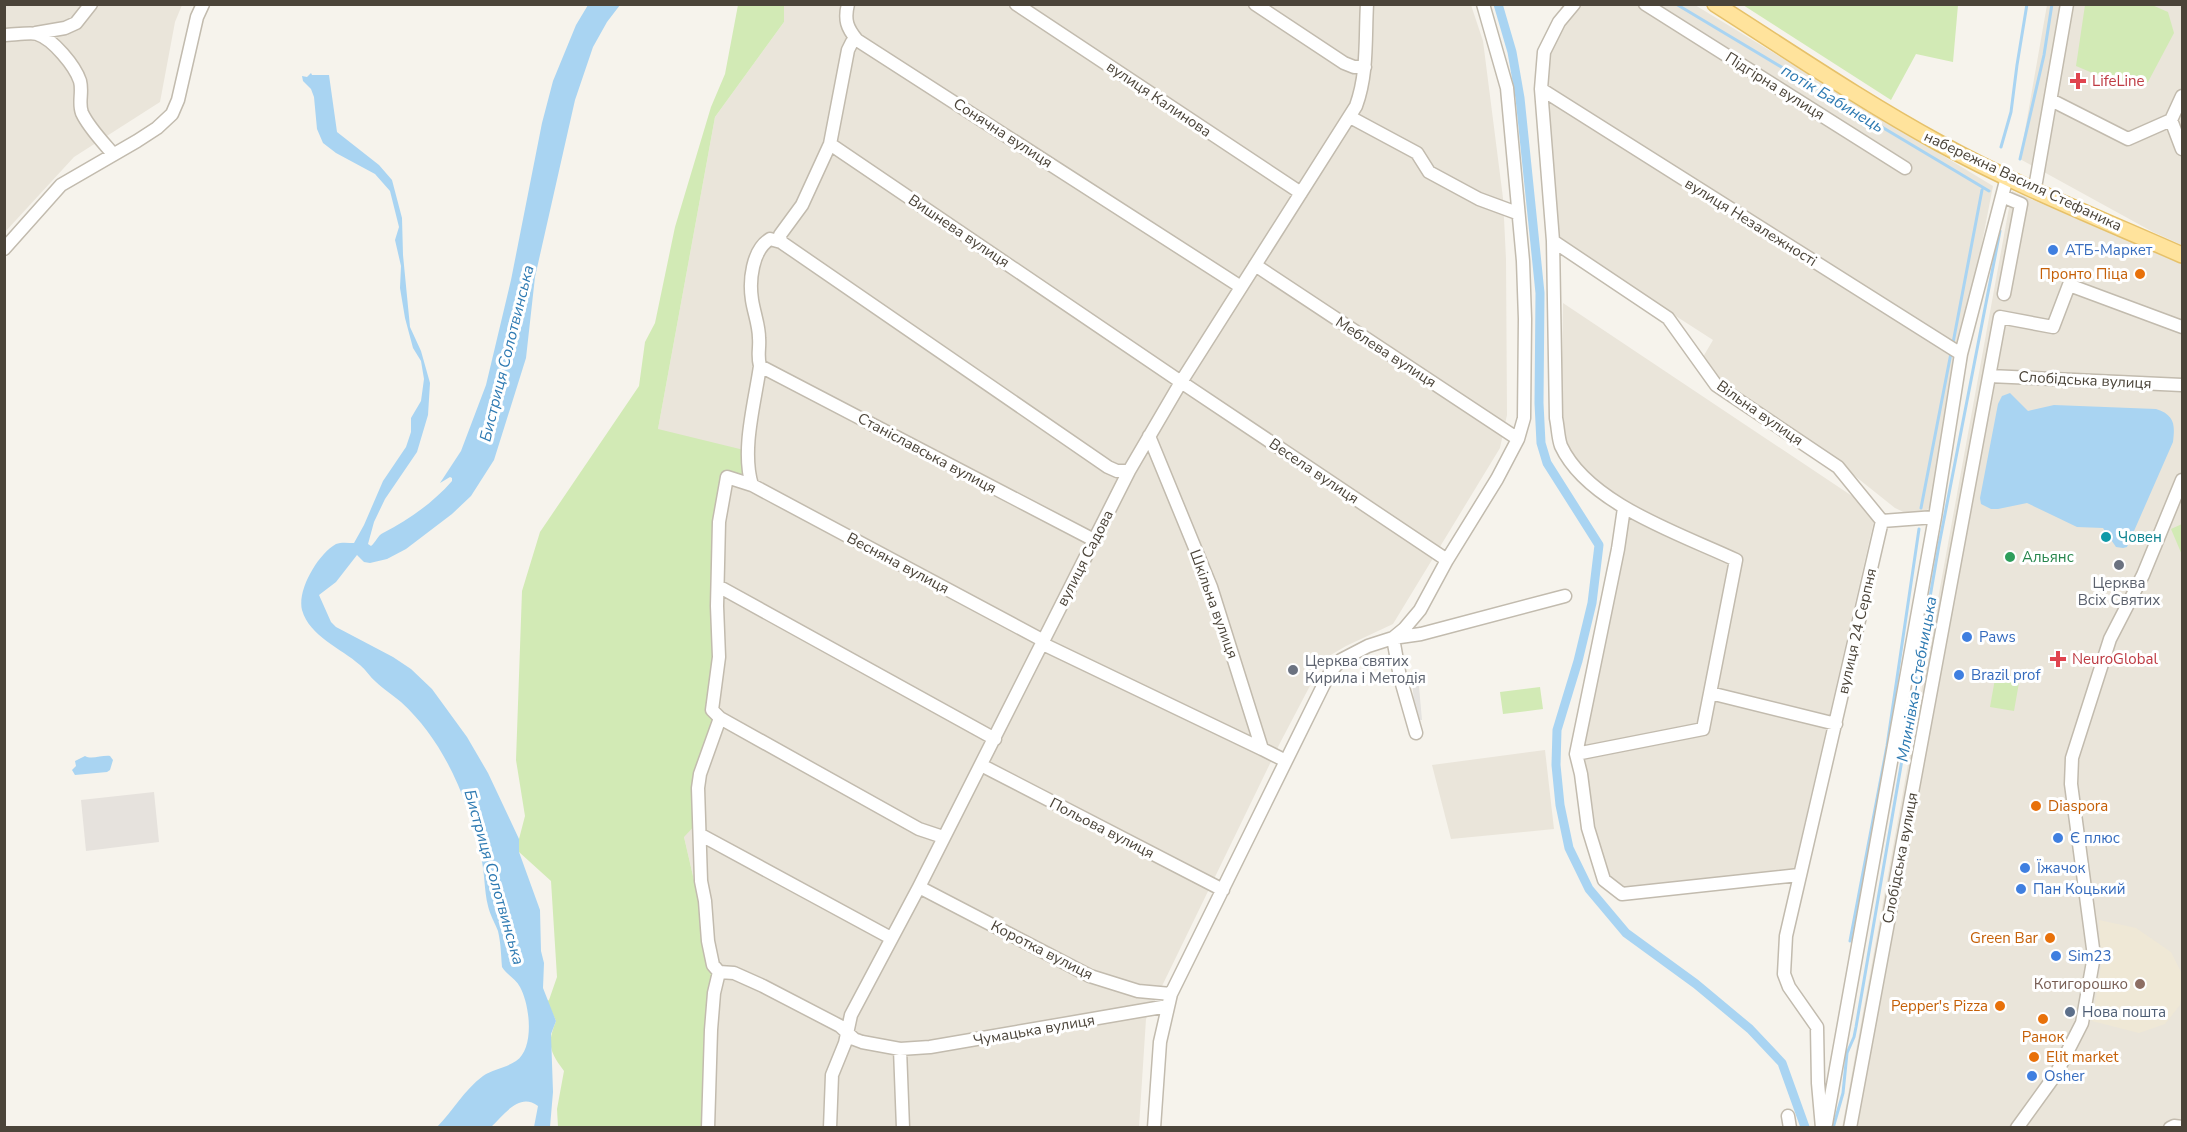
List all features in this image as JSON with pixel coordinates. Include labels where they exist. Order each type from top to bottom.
[{"type":"main road","name":"набережна Василя Стефаника","points":[[1715,4],[1906,125],[2007,177],[2182,255]]},
{"type":"street","points":[[4,35],[66,28],[76,23],[92,4]]},
{"type":"street","points":[[4,249],[61,185],[157,128],[172,114],[178,100],[197,17],[203,4]]},
{"type":"street","points":[[781,242],[780,235],[802,205],[830,144],[848,50],[852,42],[857,40],[848,30],[845,17],[848,4]]},
{"type":"street","name":"вулиця Калинова","points":[[1016,4],[1301,193]]},
{"type":"street","points":[[1255,4],[1344,63],[1365,68]]},
{"type":"street","name":"вулиця Садова","points":[[830,1128],[832,1075],[848,1032],[851,1015],[919,887],[1129,471],[1180,382],[1350,117],[1362,89],[1367,4]]},
{"type":"street","points":[[1393,638],[1420,610],[1447,560],[1497,478],[1518,439],[1524,418],[1523,261],[1507,88],[1483,4]]},
{"type":"street","points":[[1574,4],[1559,22],[1544,52],[1541,89],[1553,241],[1557,418],[1560,444],[1577,469],[1605,496],[1624,508],[1736,560],[1703,729],[1576,754]]},
{"type":"street","name":"Підгірна вулиця","points":[[1646,4],[1905,168]]},
{"type":"street","points":[[2036,182],[2067,4]]},
{"type":"street","points":[[36,33],[69,61],[80,80],[82,94],[80,105],[83,115],[113,154]]},
{"type":"street","name":"Сонячна вулиця","points":[[857,40],[1241,287]]},
{"type":"street","name":"вулиця Незалежності","points":[[1541,89],[1961,354]]},
{"type":"street","points":[[2051,100],[2128,138],[2171,120],[2182,96]]},
{"type":"street","points":[[1350,117],[1417,153],[1429,172],[1479,199],[1517,213]]},
{"type":"street","points":[[2171,120],[2182,149]]},
{"type":"street","name":"Вишнева вулиця","points":[[830,144],[1180,382]]},
{"type":"street","points":[[1823,1128],[1935,517],[1961,354],[2007,177]]},
{"type":"street","points":[[2002,196],[2021,204],[2004,294]]},
{"type":"street","points":[[752,485],[748,472],[748,451],[760,366],[758,356],[760,339],[752,301],[753,276],[756,256],[764,243],[770,239],[781,242],[1108,466],[1117,471],[1129,471]]},
{"type":"street","name":"Вільна вулиця","points":[[1553,241],[1668,318],[1716,385],[1838,467],[1882,521]]},
{"type":"street","name":"Меблева вулиця","points":[[1255,265],[1518,439]]},
{"type":"street","name":"Слобідська вулиця","points":[[1850,1128],[2000,317],[2053,327],[2069,285],[2182,327]]},
{"type":"street","name":"Станіславська вулиця","points":[[760,366],[1094,540]]},
{"type":"street","name":"Слобідська вулиця","points":[[1989,376],[2182,384]]},
{"type":"street","name":"Весела вулиця","points":[[1180,382],[1447,560]]},
{"type":"street","name":"Шкільна вулиця","points":[[1149,436],[1211,587],[1262,749]]},
{"type":"street","name":"Весняна вулиця","points":[[718,586],[719,522],[727,477],[752,485],[1043,642],[1262,749]]},
{"type":"street","points":[[2017,1128],[2056,1074],[2082,1023],[2094,956],[2071,784],[2072,758],[2110,639],[2143,575],[2182,480]]},
{"type":"street","points":[[1624,508],[1616,561],[1576,754],[1588,828],[1604,880],[1622,894],[1799,875]]},
{"type":"street","points":[[1882,521],[1935,517]]},
{"type":"street","name":"вулиця 24 Серпня","points":[[1823,1128],[1818,1083],[1817,1027],[1789,987],[1784,974],[1786,936],[1882,521]]},
{"type":"street","points":[[943,837],[919,829],[720,718],[712,710],[719,657],[718,586],[994,740]]},
{"type":"street","points":[[1154,1128],[1160,1042],[1169,1000],[1331,671],[1341,660],[1353,653],[1393,638],[1421,634],[1565,596]]},
{"type":"street","points":[[1393,638],[1400,677],[1416,734]]},
{"type":"street","points":[[1710,693],[1836,724]]},
{"type":"street","points":[[708,1128],[714,993],[719,972],[713,965],[708,941],[701,881],[701,835],[698,822],[700,774],[720,718]]},
{"type":"street","points":[[1262,749],[1286,761]]},
{"type":"street","name":"Польова вулиця","points":[[981,765],[1223,890]]},
{"type":"street","points":[[701,835],[891,939]]},
{"type":"street","name":"Коротка вулиця","points":[[919,887],[1090,976],[1169,1000]]},
{"type":"street","name":"Чумацька вулиця","points":[[719,972],[734,973],[754,982],[848,1032],[862,1042],[900,1049],[995,1037],[1169,1000]]},
{"type":"street","points":[[900,1049],[903,1128]]},
{"type":"street","points":[[2170,1128],[2182,1127]]},
{"type":"shaded area","points":[[5,5],[182,5],[175,22],[160,102],[74,157],[5,232]]},
{"type":"shaded area","points":[[784,5],[1471,5],[1483,41],[1503,198],[1506,259],[1507,415],[1500,448],[1393,624],[1324,659],[1280,743],[1146,1019],[1139,1127],[708,1127],[708,941],[684,837],[658,429],[715,117],[784,22]]},
{"type":"shaded area","points":[[1577,5],[1695,5],[1993,186],[1931,506],[1923,514],[1912,516],[1895,508],[1826,453],[1720,382],[1703,357],[1713,340],[1559,241],[1544,80],[1550,48]]},
{"type":"shaded area","points":[[2047,5],[2182,5],[2182,245],[2153,232],[2020,159]]},
{"type":"shaded area","points":[[2012,191],[2182,264],[2182,1123],[2165,1128],[1842,1128]]},
{"type":"shaded area","points":[[1563,303],[1876,512],[1794,869],[1622,891],[1602,869],[1578,749],[1629,505],[1600,489],[1565,447],[1561,421]]},
{"type":"shaded area","points":[[1412,676],[1418,676],[1422,720],[1415,720]]},
{"type":"shaded area","points":[[1545,750],[1554,829],[1451,839],[1432,765]]},
{"type":"shaded area","points":[[154,792],[159,842],[86,851],[81,800]]},
{"type":"shaded area","name":"Котигорошко","points":[[2099,920],[2136,928],[2171,952],[2182,974],[2182,994],[2180,1005],[2165,1024],[2139,1033],[2092,1021],[2101,966]]},
{"type":"green space","points":[[738,5],[784,5],[784,22],[715,117],[658,429],[748,451],[752,485],[727,477],[712,710],[720,718],[700,774],[698,822],[684,837],[708,941],[719,972],[708,1127],[558,1127],[557,1109],[564,1071],[551,1047],[551,1036],[556,1021],[547,1001],[557,977],[551,881],[519,852],[519,839],[525,816],[516,760],[522,591],[540,532],[639,386],[645,342],[655,323],[675,227],[711,107],[725,74]]},
{"type":"green space","points":[[1743,5],[1958,5],[1953,62],[1916,54],[1891,100]]},
{"type":"green space","points":[[2085,5],[2152,5],[2168,12],[2174,33],[2148,82],[2128,88],[2076,66]]},
{"type":"green space","points":[[2182,524],[2182,555],[2171,529]]},
{"type":"green space","points":[[1996,673],[2020,677],[2014,711],[1990,707]]},
{"type":"green space","points":[[1540,687],[1543,709],[1503,714],[1500,692]]},
{"type":"water","name":"Бистриця Солотвинська","points":[[588,5],[620,5],[593,47],[575,100],[535,277],[526,358],[494,460],[471,496],[452,514],[406,549],[387,559],[370,563],[364,562],[357,555],[336,582],[319,595],[331,622],[336,627],[411,669],[432,689],[467,737],[488,773],[519,839],[519,852],[540,910],[541,951],[544,963],[543,988],[556,1021],[551,1034],[553,1092],[550,1127],[534,1127],[538,1106],[531,1102],[524,1102],[512,1107],[491,1127],[437,1127],[476,1082],[487,1074],[516,1061],[522,1055],[528,1037],[528,1015],[520,987],[502,967],[499,936],[488,906],[476,836],[453,773],[417,718],[360,665],[319,635],[312,628],[302,610],[301,602],[310,573],[322,556],[336,544],[354,543],[383,481],[406,447],[411,432],[411,418],[421,401],[424,379],[421,361],[413,348],[405,318],[400,288],[401,266],[395,240],[399,227],[390,191],[375,174],[336,153],[323,143],[317,129],[314,97],[302,76],[307,77],[311,73],[312,75],[329,75],[337,132],[379,165],[392,180],[402,218],[410,327],[421,351],[430,383],[428,415],[417,452],[385,499],[374,522],[368,544],[371,546],[381,534],[420,510],[452,481],[450,477],[440,483],[461,451],[486,385],[511,280],[542,123],[553,81],[576,25]]},
{"type":"water","points":[[2010,393],[2028,411],[2054,405],[2156,409],[2167,414],[2174,426],[2173,442],[2127,547],[2116,547],[2103,528],[2077,527],[2027,503],[1998,509],[1991,509],[1981,504],[1980,498],[1998,404],[2002,396]]},
{"type":"water","points":[[85,756],[90,758],[110,756],[113,760],[110,770],[75,775],[72,770],[76,766],[75,761]]},
{"type":"waterway","points":[[1498,4],[1512,52],[1520,98],[1540,293],[1541,443],[1547,463],[1599,545],[1592,603],[1578,661],[1557,730],[1556,765],[1560,805],[1569,848],[1589,889],[1626,933],[1696,984],[1750,1029],[1782,1063],[1805,1127]]},
{"type":"waterway","name":"потік Бабинець","points":[[1676,4],[1989,191]]},
{"type":"waterway","points":[[2001,147],[2011,112],[2027,4]]},
{"type":"waterway","name":"Млинівка-Стебницька","points":[[2020,159],[2044,55],[2052,4]]},
{"type":"waterway","points":[[1953,343],[1982,190]]},
{"type":"waterway","name":"Млинівка-Стебницька","points":[[1833,1128],[1843,1093],[1847,1053],[1856,1027],[1939,545],[2000,231]]},
{"type":"waterway","points":[[1921,508],[1951,353]]},
{"type":"waterway","points":[[1850,941],[1887,746],[1919,529]]},
{"type":"place","name":"LifeLine","points":[[2078,81]]},
{"type":"place","name":"АТБ-Маркет","points":[[2053,250]]},
{"type":"place","name":"Пронто Піца","points":[[2140,274]]},
{"type":"place","name":"Човен","points":[[2106,537]]},
{"type":"place","name":"Альянс","points":[[2010,557]]},
{"type":"place","name":"Церква Всіх Святих","points":[[2119,565]]},
{"type":"place","name":"Paws","points":[[1967,637]]},
{"type":"place","name":"NeuroGlobal","points":[[2058,659]]},
{"type":"place","name":"Церква святих Кирила і Методія","points":[[1293,670]]},
{"type":"place","name":"Brazil prof","points":[[1959,675]]},
{"type":"place","name":"Diaspora","points":[[2036,806]]},
{"type":"place","name":"Є плюс","points":[[2058,838]]},
{"type":"place","name":"Їжачок","points":[[2025,868]]},
{"type":"place","name":"Пан Коцький","points":[[2021,889]]},
{"type":"place","name":"Green Bar","points":[[2050,938]]},
{"type":"place","name":"Sim23","points":[[2056,956]]},
{"type":"place","name":"Котигорошко","points":[[2140,984]]},
{"type":"place","name":"Pepper's Pizza","points":[[2000,1006]]},
{"type":"place","name":"Нова пошта","points":[[2070,1012]]},
{"type":"place","name":"Ранок","points":[[2043,1019]]},
{"type":"place","name":"Elit market","points":[[2034,1057]]},
{"type":"place","name":"Osher","points":[[2032,1076]]}]
